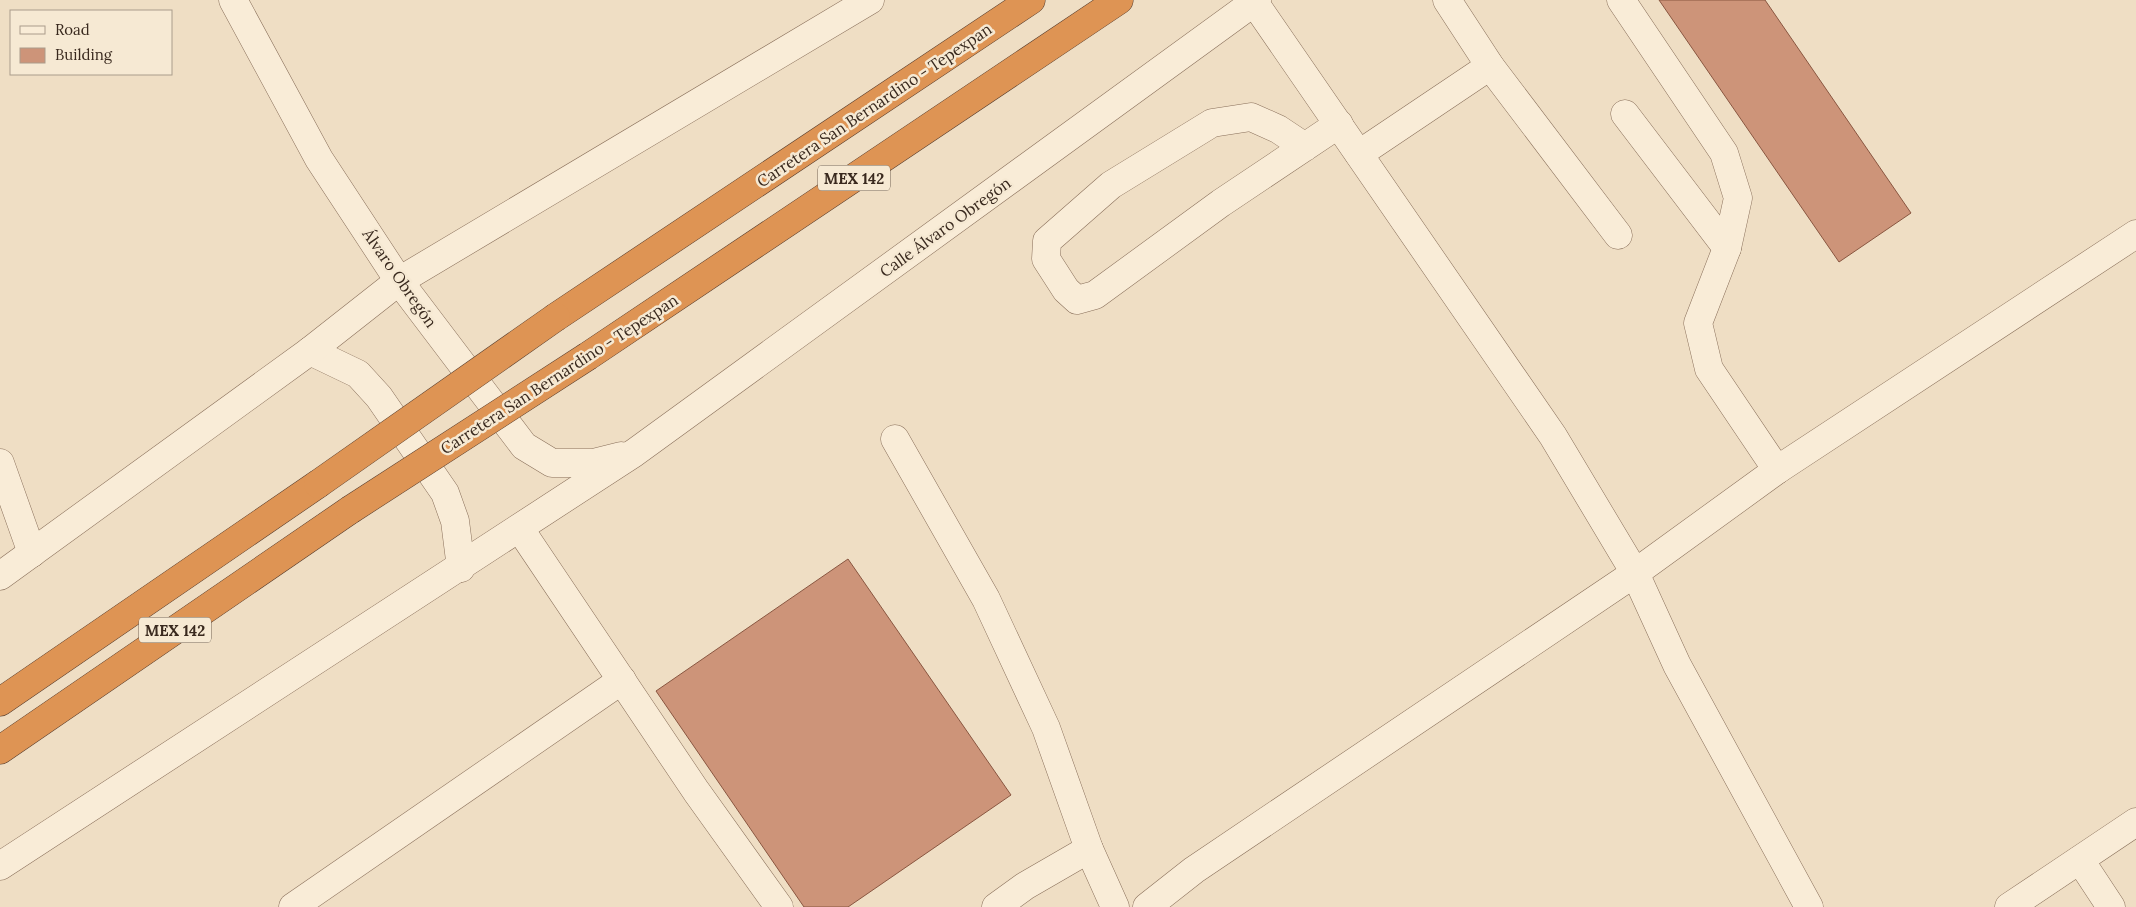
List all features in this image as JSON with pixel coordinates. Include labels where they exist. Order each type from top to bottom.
[{"type":"highway","name":"Carretera San Bernardino - Tepexpan","points":[[0,702],[318,484],[556,317],[1031,0]]},
{"type":"highway","name":"Carretera San Bernardino - Tepexpan","points":[[0,750],[350,510],[588,356],[1119,0]]},
{"type":"street","name":"Álvaro Obregón","points":[[233,0],[319,159],[399,281],[524,446],[552,463],[593,463],[634,453]]},
{"type":"street","points":[[0,576],[310,351],[399,281],[870,0]]},
{"type":"street","points":[[1447,0],[1490,66],[1618,235]]},
{"type":"street","points":[[1621,0],[1724,153],[1738,198],[1727,248],[1698,323],[1709,369],[1777,470]]},
{"type":"street","points":[[1255,1],[1553,436],[1634,573],[1677,665],[1809,907]]},
{"type":"street","name":"Calle Álvaro Obregón","points":[[0,866],[461,568],[634,453],[1255,1]]},
{"type":"street","points":[[1359,154],[1490,66]]},
{"type":"street","points":[[1625,114],[1727,248]]},
{"type":"street","points":[[1304,147],[1278,129],[1252,117],[1212,122],[1111,185],[1047,242],[1046,259],[1066,290],[1077,300],[1095,295],[1221,203],[1339,124]]},
{"type":"street","points":[[1147,907],[1194,870],[1634,573],[1777,470],[2136,234]]},
{"type":"street","points":[[310,351],[358,374],[379,397],[445,493],[455,521],[461,568]]},
{"type":"street","points":[[895,439],[990,607],[1046,728],[1089,849],[1115,907]]},
{"type":"street","points":[[0,463],[32,552]]},
{"type":"street","points":[[520,528],[696,791],[779,907]]},
{"type":"street","points":[[293,907],[622,680]]},
{"type":"street","points":[[2009,907],[2136,822]]},
{"type":"street","points":[[996,907],[1025,886],[1089,849]]},
{"type":"street","points":[[2080,860],[2112,907]]},
{"type":"building","points":[[1659,0],[1765,0],[1911,213],[1839,262]]},
{"type":"building","points":[[848,559],[1011,795],[848,907],[804,907],[656,691]]}]
